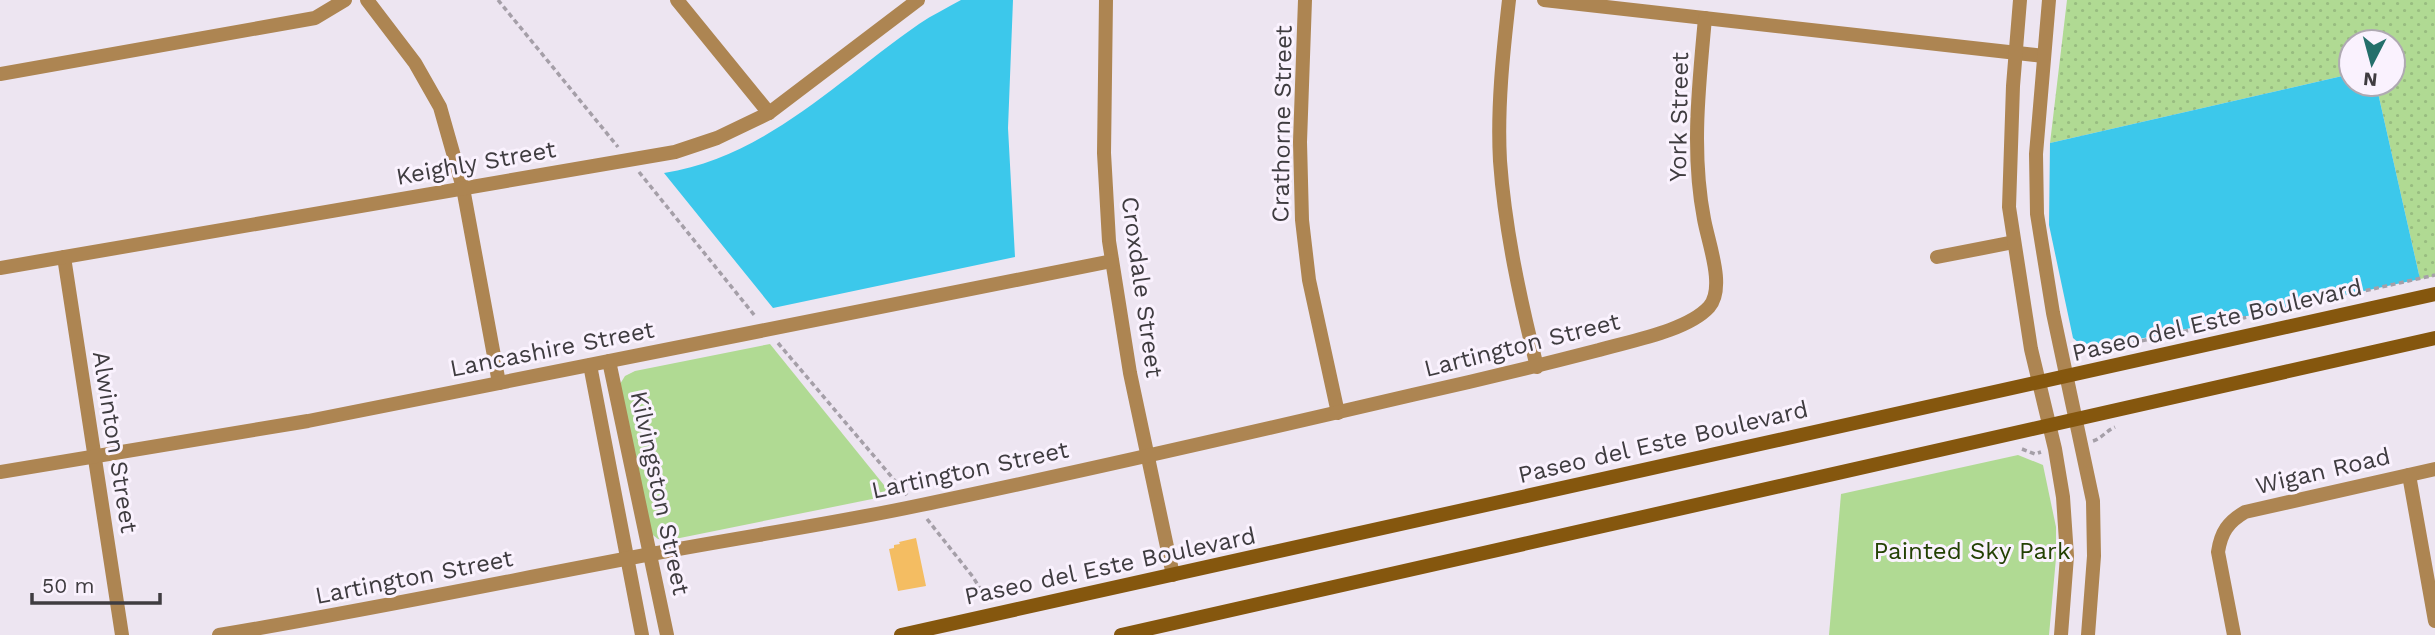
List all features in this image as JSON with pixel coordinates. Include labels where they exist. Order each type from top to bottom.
[{"type":"main road","name":"Paseo del Este Boulevard","points":[[901,635],[2435,294]]},
{"type":"main road","points":[[1121,635],[2435,338]]},
{"type":"street","points":[[0,74],[314,18],[345,0]]},
{"type":"street","points":[[367,0],[415,63],[440,107],[463,188],[499,383]]},
{"type":"street","points":[[677,0],[769,113]]},
{"type":"street","name":"Keighly Street","points":[[0,268],[675,152],[718,138],[769,113],[918,0]]},
{"type":"street","name":"Croxdale Street","points":[[1106,0],[1104,153],[1112,261],[1147,456],[1173,575]]},
{"type":"street","name":"Crathorne Street","points":[[1305,0],[1300,142],[1302,220],[1309,281],[1338,413]]},
{"type":"street","points":[[1508,0],[1500,109],[1500,159],[1513,262],[1537,366]]},
{"type":"street","points":[[1544,0],[2044,56]]},
{"type":"street","points":[[2020,0],[2015,53],[2009,208],[2031,349],[2049,426],[2066,526],[2067,556],[2061,635]]},
{"type":"street","points":[[2049,0],[2036,155],[2038,214],[2051,303],[2093,501],[2094,556],[2088,635]]},
{"type":"street","name":"York Street","points":[[1705,18],[1696,161],[1703,216],[1715,267],[1714,299]]},
{"type":"street","points":[[1937,257],[2014,242]]},
{"type":"street","name":"Alwinton Street","points":[[64,257],[122,635]]},
{"type":"street","name":"Lancashire Street","points":[[0,472],[307,421],[1112,261]]},
{"type":"street","name":"Lartington Street","points":[[219,635],[917,506],[1147,456],[1537,366],[1667,331],[1706,310],[1714,299]]},
{"type":"street","name":"Kilvingston Street","points":[[609,362],[667,635]]},
{"type":"street","name":"Kilvingston Street","points":[[590,365],[642,635]]},
{"type":"street","name":"Wigan Road","points":[[2234,635],[2218,552],[2225,528],[2234,519],[2245,512],[2435,469]]},
{"type":"street","points":[[2409,475],[2435,621]]},
{"type":"path","points":[[498,0],[767,330],[917,506],[973,577],[988,602]]},
{"type":"path","points":[[2070,350],[2076,344],[2090,350],[2101,350],[2435,275]]},
{"type":"green space","points":[[2067,0],[2435,0],[2435,276],[2420,279],[2379,98],[2407,98],[2407,28],[2337,28],[2337,77],[2050,143]]},
{"type":"green space","points":[[770,344],[892,495],[670,540],[658,539],[649,532],[620,384],[625,376],[635,371]]},
{"type":"green space","name":"Painted Sky Park","points":[[2018,455],[2043,465],[2056,527],[2049,635],[1829,635],[1841,494]]},
{"type":"water","points":[[961,0],[1013,0],[1008,128],[1015,257],[773,308],[664,173],[701,164],[768,134],[830,92],[919,24]]},
{"type":"water","points":[[2337,77],[2337,98],[2379,98],[2420,279],[2097,348],[2079,343],[2073,338],[2049,225],[2050,143]]},
{"type":"building","points":[[916,538],[926,586],[898,591],[889,549],[900,544],[899,542]]}]
